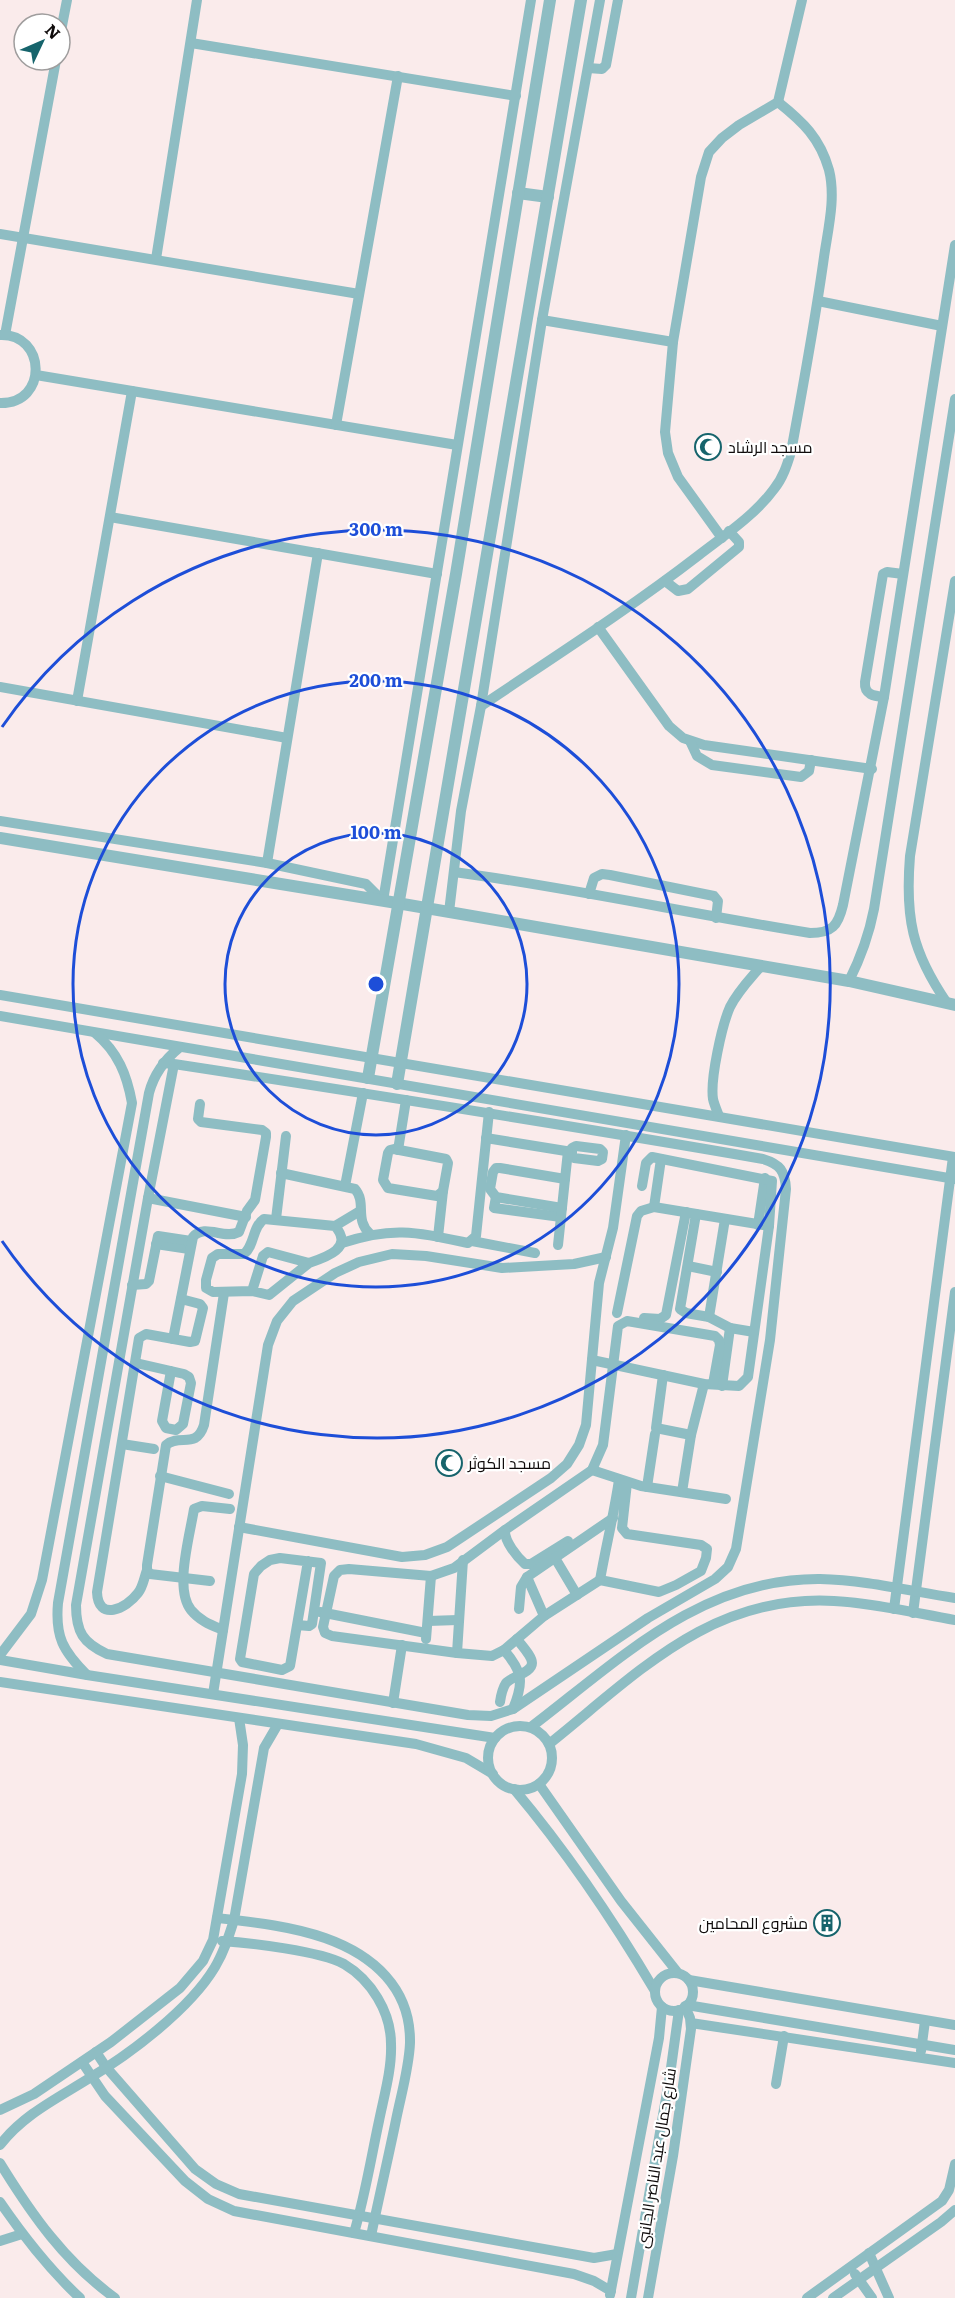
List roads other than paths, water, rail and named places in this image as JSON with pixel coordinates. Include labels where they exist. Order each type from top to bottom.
[{"type":"street","points":[[156,259],[197,0]]},
{"type":"street","points":[[383,901],[456,445],[531,0]]},
{"type":"street","points":[[368,1078],[456,574],[550,0]]},
{"type":"street","points":[[397,1084],[580,0]]},
{"type":"street","points":[[449,912],[461,811],[481,706],[542,320],[600,0]]},
{"type":"street","points":[[588,68],[602,69],[606,65],[618,0]]},
{"type":"street","points":[[665,581],[678,591],[685,591],[739,547],[739,542],[725,534],[678,477],[668,453],[665,432],[673,342],[701,177],[709,152],[739,125],[778,102],[802,0]]},
{"type":"street","points":[[191,43],[516,96]]},
{"type":"street","points":[[0,404],[12,402],[25,395],[36,375],[34,357],[29,349],[22,342],[2,335],[23,238],[54,72]]},
{"type":"street","points":[[336,425],[398,76]]},
{"type":"street","points":[[481,706],[665,581],[764,502],[776,488],[785,471],[791,452],[818,301],[832,199],[829,172],[820,146],[805,124],[778,102]]},
{"type":"street","points":[[518,193],[548,197]]},
{"type":"street","points":[[0,234],[359,294]]},
{"type":"street","points":[[454,872],[527,882],[716,918],[810,933],[824,933],[835,926],[843,905],[872,769],[955,244]]},
{"type":"street","points":[[818,301],[942,326]]},
{"type":"street","points":[[542,320],[673,342]]},
{"type":"street","points":[[36,375],[456,445]]},
{"type":"street","points":[[77,701],[132,391]]},
{"type":"street","points":[[849,981],[864,950],[874,909],[955,399]]},
{"type":"street","points":[[110,517],[437,574]]},
{"type":"street","points":[[267,863],[318,553]]},
{"type":"street","points":[[884,698],[869,694],[866,691],[865,682],[883,574],[886,572],[903,574]]},
{"type":"street","points":[[951,1004],[929,977],[916,948],[909,917],[908,886],[910,856],[955,581]]},
{"type":"street","points":[[598,627],[669,726],[690,741],[698,756],[712,765],[801,777],[809,771],[811,760]]},
{"type":"street","points":[[0,687],[287,738]]},
{"type":"street","points":[[690,741],[872,769]]},
{"type":"street","points":[[0,821],[267,863],[366,884],[383,901]]},
{"type":"street","points":[[0,838],[397,903],[849,981],[951,1004]]},
{"type":"street","points":[[589,894],[594,878],[602,874],[610,875],[714,896],[718,902],[716,918]]},
{"type":"street","points":[[719,1116],[713,1097],[715,1067],[722,1035],[730,1008],[761,966]]},
{"type":"street","points":[[0,995],[954,1157],[953,1179],[894,1610]]},
{"type":"street","points":[[0,1016],[953,1179]]},
{"type":"street","points":[[0,1655],[31,1614],[42,1580],[132,1103],[126,1078],[117,1057],[103,1039],[93,1031]]},
{"type":"street","points":[[87,1675],[70,1658],[60,1641],[56,1621],[58,1603],[152,1082],[180,1047]]},
{"type":"street","points":[[168,1063],[489,1112],[777,1163],[786,1175],[786,1189],[770,1340],[736,1549],[728,1567],[715,1579],[609,1644],[513,1709],[491,1716],[468,1715],[216,1674],[107,1654],[93,1648],[82,1636],[76,1621],[76,1605],[148,1198],[168,1063]]},
{"type":"street","points":[[345,1186],[363,1093]]},
{"type":"street","points":[[398,1150],[406,1100]]},
{"type":"street","points":[[132,1103],[147,1106]]},
{"type":"street","points":[[173,1339],[190,1245],[196,1233],[203,1231],[235,1234],[241,1228],[255,1200],[267,1135],[262,1130],[201,1122],[198,1119],[200,1104]]},
{"type":"street","points":[[360,1211],[335,1226],[268,1218],[261,1221],[248,1251],[241,1255],[218,1254],[212,1258],[206,1288],[209,1291],[224,1293],[252,1291],[265,1295],[274,1293],[309,1263],[326,1258],[342,1243],[370,1234],[390,1231],[438,1237],[468,1244],[476,1236],[489,1112]]},
{"type":"street","points":[[239,1527],[402,1557],[425,1555],[447,1546],[551,1478],[567,1464],[579,1446],[586,1425],[599,1283],[614,1228],[626,1135]]},
{"type":"street","points":[[276,1219],[286,1136]]},
{"type":"street","points":[[486,1138],[570,1152],[558,1245]]},
{"type":"street","points":[[438,1237],[448,1163],[446,1159],[390,1150],[383,1180],[388,1188],[437,1196],[444,1191]]},
{"type":"street","points":[[592,1360],[713,1385],[739,1386],[748,1377],[764,1226],[765,1178],[652,1157],[646,1163],[642,1186]]},
{"type":"street","points":[[654,1207],[661,1159]]},
{"type":"street","points":[[561,1213],[494,1208],[496,1197],[490,1189],[496,1168],[565,1179]]},
{"type":"street","points":[[281,1173],[345,1186],[358,1192],[362,1224],[370,1234]]},
{"type":"street","points":[[148,1198],[246,1217]]},
{"type":"street","points":[[617,1313],[637,1216],[641,1211],[654,1207],[764,1226]]},
{"type":"street","points":[[203,1231],[207,1210]]},
{"type":"street","points":[[597,1310],[653,1319],[660,1319],[666,1315],[691,1213]]},
{"type":"street","points":[[691,1213],[681,1309],[686,1313],[709,1317],[730,1328],[754,1332]]},
{"type":"street","points":[[709,1317],[725,1219]]},
{"type":"street","points":[[335,1226],[341,1233],[342,1243]]},
{"type":"street","points":[[132,1285],[146,1284],[149,1281],[158,1236],[190,1245]]},
{"type":"street","points":[[472,1241],[536,1253]]},
{"type":"street","points":[[248,1251],[263,1257]]},
{"type":"street","points":[[252,1291],[263,1257],[268,1252],[309,1263]]},
{"type":"street","points":[[213,1694],[268,1346],[277,1321],[293,1301],[335,1273],[359,1262],[392,1254],[426,1256],[502,1268],[574,1264],[606,1257]]},
{"type":"street","points":[[687,1266],[717,1272]]},
{"type":"street","points":[[913,1613],[955,1292]]},
{"type":"street","points":[[181,1299],[200,1304],[203,1311],[195,1341],[141,1335],[97,1592],[97,1602],[103,1609],[112,1611],[128,1604],[139,1592],[147,1570],[165,1445],[174,1441],[194,1440],[201,1434],[224,1293]]},
{"type":"street","points":[[623,1482],[621,1520],[622,1528],[627,1534],[701,1545],[707,1549],[701,1570],[676,1586],[659,1592],[600,1580],[544,1616],[504,1650],[492,1656],[332,1636],[325,1633],[323,1627],[334,1576],[340,1570],[431,1576],[454,1568],[592,1470],[603,1445],[618,1326],[627,1321],[715,1336],[720,1345],[713,1385]]},
{"type":"street","points":[[682,1492],[691,1435],[713,1385],[730,1328]]},
{"type":"street","points":[[136,1363],[171,1371],[184,1374],[189,1377],[191,1383],[183,1424],[176,1431],[166,1428],[162,1421],[171,1371]]},
{"type":"street","points":[[644,1487],[660,1374]]},
{"type":"street","points":[[660,1374],[656,1428],[691,1435]]},
{"type":"street","points":[[122,1444],[154,1449]]},
{"type":"street","points":[[592,1470],[644,1487],[726,1499]]},
{"type":"street","points":[[160,1476],[229,1494]]},
{"type":"street","points":[[600,1580],[607,1538],[623,1482]]},
{"type":"street","points":[[223,1630],[204,1623],[190,1609],[184,1593],[183,1578],[194,1509],[202,1506],[230,1509]]},
{"type":"street","points":[[519,1609],[520,1587],[526,1577],[614,1518]]},
{"type":"street","points":[[505,1530],[508,1542],[525,1564],[531,1564],[568,1541]]},
{"type":"street","points":[[297,1625],[312,1624],[321,1563],[308,1561],[280,1558],[270,1560],[254,1574],[240,1659],[242,1662],[282,1670],[290,1666],[297,1625],[308,1561]]},
{"type":"street","points":[[555,1558],[577,1595]]},
{"type":"street","points":[[457,1653],[463,1560]]},
{"type":"street","points":[[147,1570],[150,1574],[210,1581]]},
{"type":"street","points":[[425,1648],[431,1576]]},
{"type":"street","points":[[526,1577],[544,1616]]},
{"type":"street","points":[[531,1727],[660,1629],[692,1610],[728,1594],[771,1583],[817,1579],[854,1581],[955,1598]]},
{"type":"street","points":[[549,1744],[672,1646],[733,1615],[783,1603],[817,1600],[851,1602],[955,1620]]},
{"type":"street","points":[[314,1611],[426,1633]]},
{"type":"street","points":[[428,1621],[459,1620]]},
{"type":"street","points":[[500,1702],[506,1683],[530,1669],[532,1664],[532,1660],[517,1639]]},
{"type":"street","points":[[393,1703],[402,1645]]},
{"type":"street","points":[[504,1650],[513,1661],[519,1675],[521,1690],[513,1709]]},
{"type":"street","points":[[0,1660],[495,1738]]},
{"type":"street","points":[[0,1682],[417,1744],[442,1749],[466,1758],[493,1774]]},
{"type":"street","points":[[0,2110],[34,2094],[96,2052],[189,1980],[203,1961],[213,1940],[242,1774],[243,1745],[239,1718]]},
{"type":"street","points":[[0,2145],[27,2117],[106,2067],[158,2028],[190,2000],[215,1968],[228,1941],[234,1920],[262,1756],[267,1739],[278,1724]]},
{"type":"street","points":[[511,1727],[531,1727],[538,1731],[549,1744],[552,1761],[550,1770],[538,1784],[523,1790],[514,1789],[498,1781],[493,1774],[488,1756],[495,1738],[502,1731],[511,1727]]},
{"type":"street","points":[[538,1784],[621,1901],[678,1973],[689,1980],[955,2025]]},
{"type":"street","points":[[82,2062],[105,2096],[185,2181],[208,2199],[234,2211],[574,2274],[594,2281],[610,2294],[662,2007],[626,1941],[555,1840],[514,1789]]},
{"type":"street","points":[[217,1918],[307,1932],[326,1938],[364,1956],[396,1988],[406,2012],[410,2043],[371,2236]]},
{"type":"street","points":[[213,1940],[243,1941],[315,1955],[343,1964],[366,1983],[380,2001],[392,2043],[387,2080],[354,2233]]},
{"type":"street","points":[[655,1991],[660,1979],[671,1973],[678,1973]]},
{"type":"street","points":[[633,2298],[668,2086],[684,2007],[693,1993],[689,1980]]},
{"type":"street","points":[[662,2007],[667,2009],[684,2007],[955,2050]]},
{"type":"street","name":"شارع جمال عبد الناصر الجانبى","points":[[648,2298],[673,2156],[691,2023],[684,2007]]},
{"type":"street","points":[[920,2057],[925,2021]]},
{"type":"street","points":[[691,2023],[955,2062]]},
{"type":"street","points":[[776,2084],[784,2036]]},
{"type":"street","points":[[96,2052],[106,2067],[195,2169],[216,2184],[239,2194],[594,2258],[617,2254]]},
{"type":"street","points":[[0,2163],[29,2208],[59,2248],[93,2282],[115,2298]]},
{"type":"street","points":[[807,2298],[942,2201],[950,2190],[955,2164]]},
{"type":"street","points":[[0,2202],[46,2263],[80,2298]]},
{"type":"street","points":[[834,2298],[955,2210]]},
{"type":"street","points":[[0,2241],[22,2234]]},
{"type":"street","points":[[869,2253],[890,2298]]},
{"type":"street","points":[[850,2266],[872,2298]]},
{"type":"place","name":"مسجد الرشاد","points":[[708,447]]},
{"type":"place","name":"مسجد الكوثر","points":[[449,1463]]},
{"type":"place","name":"مشروع المحامين","points":[[827,1923]]}]
